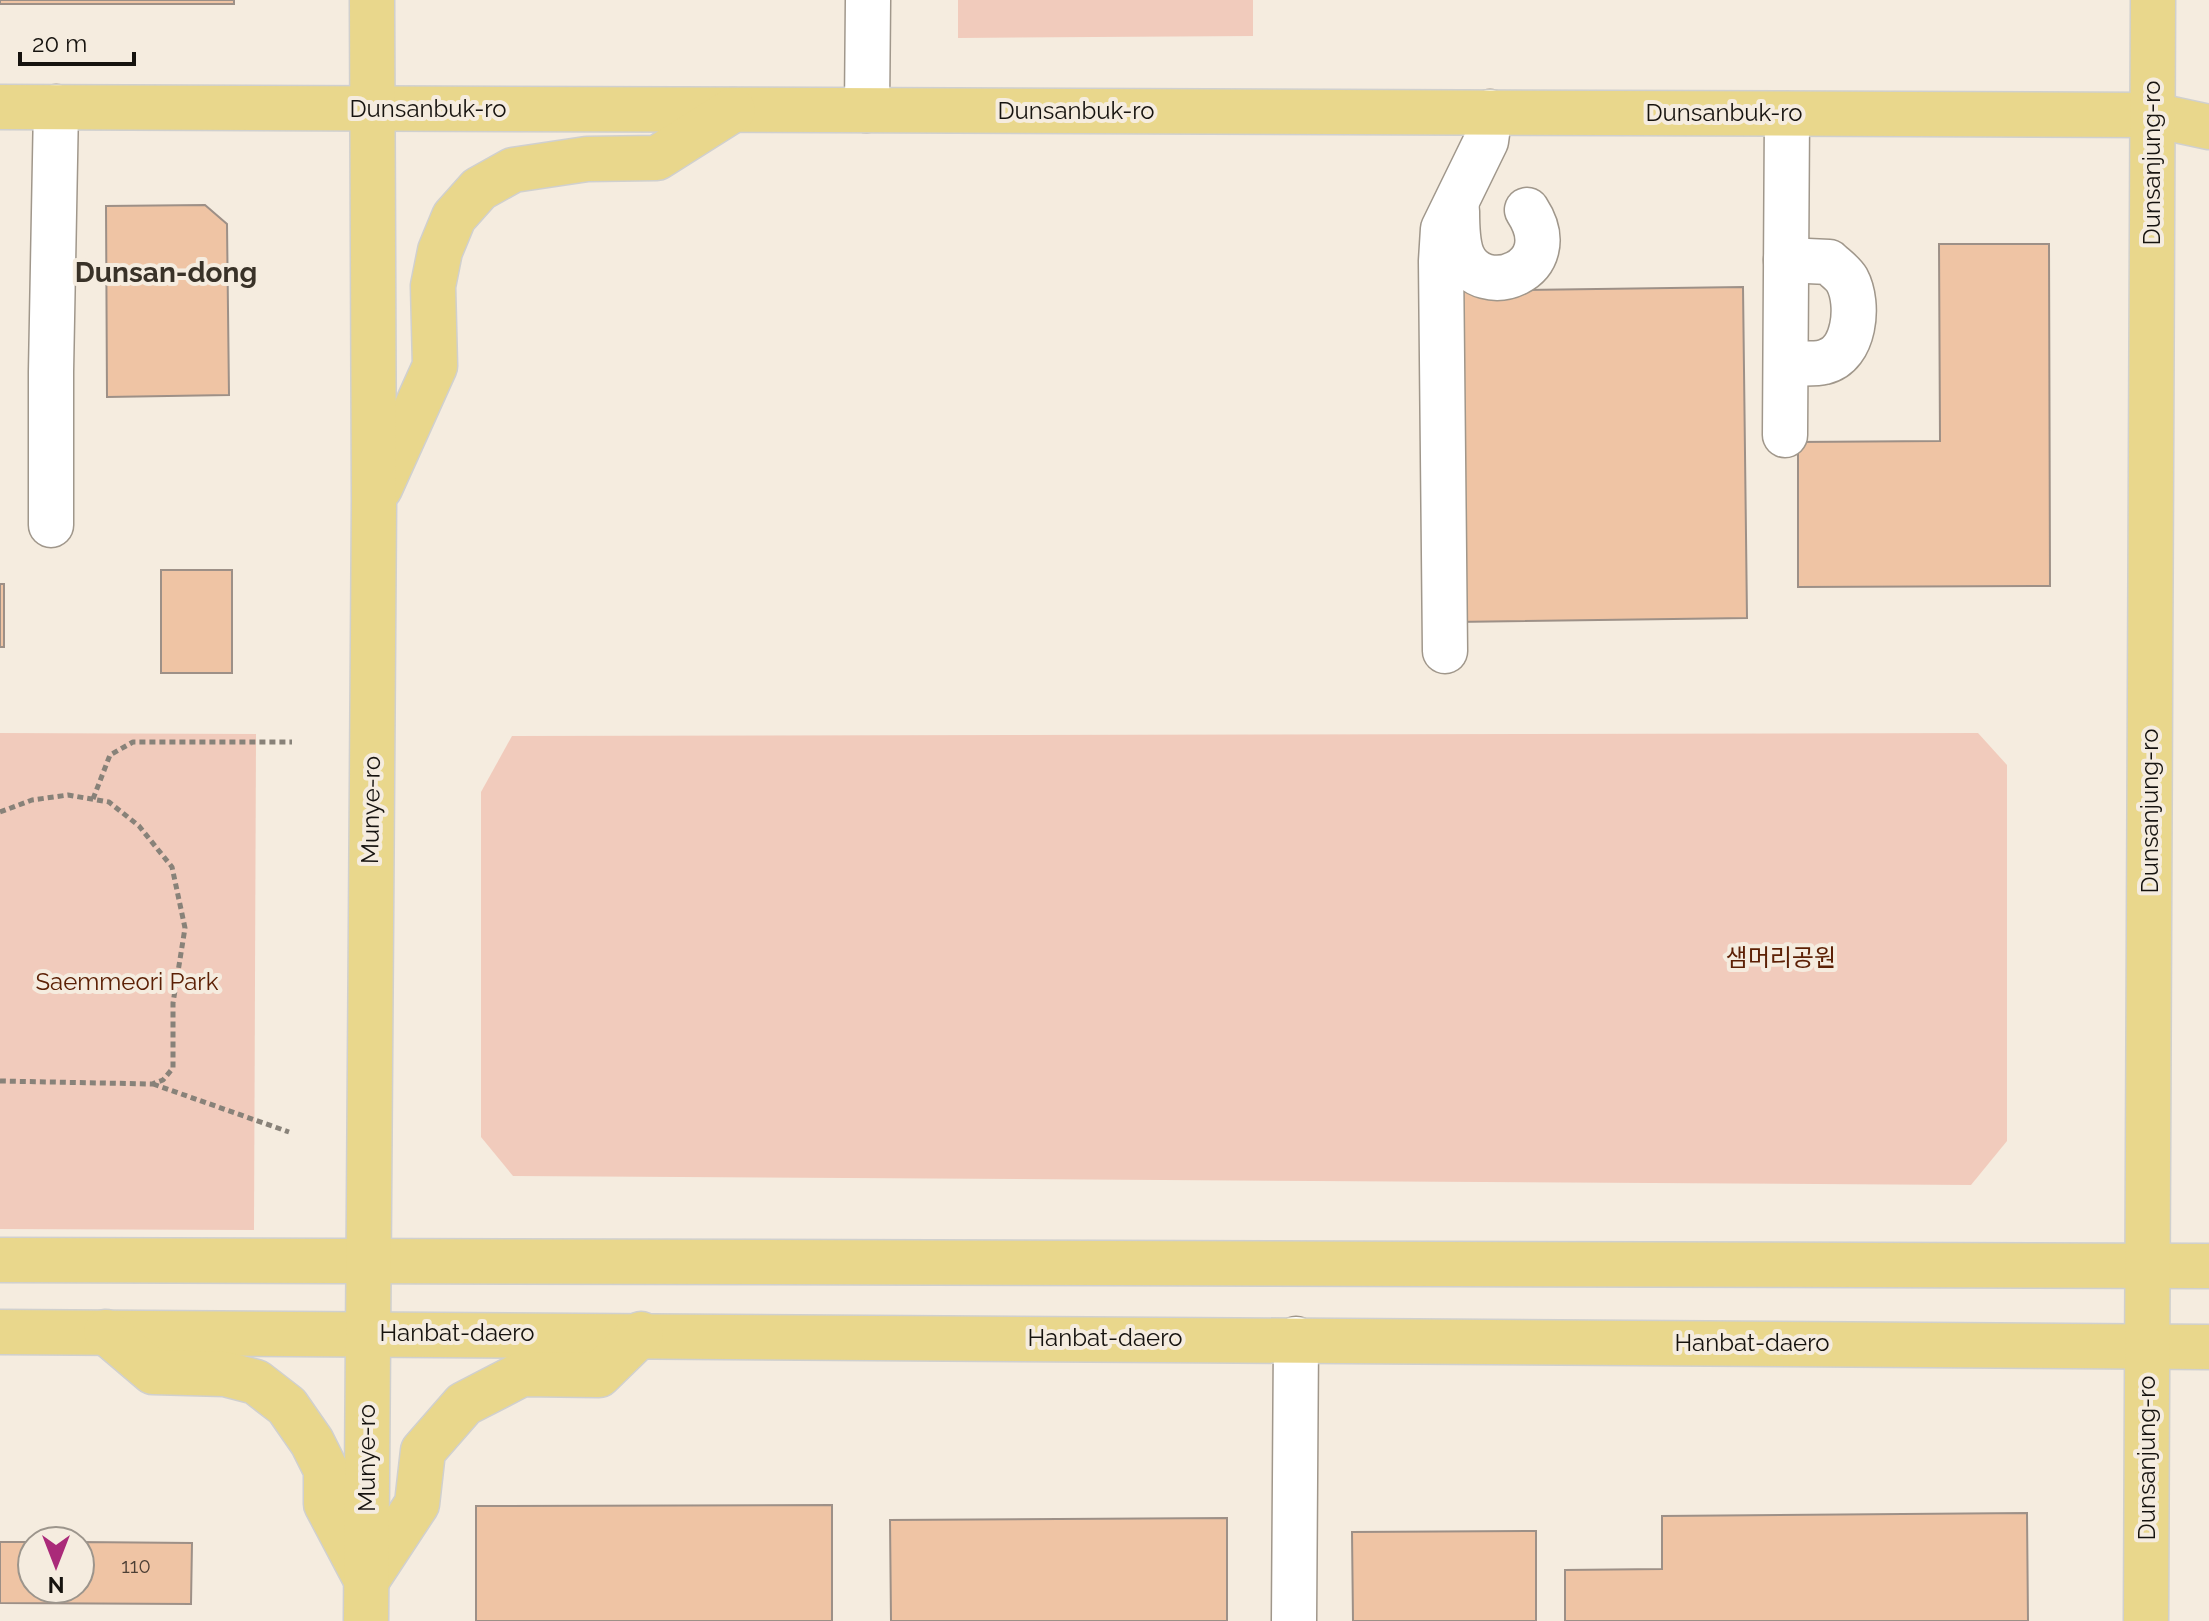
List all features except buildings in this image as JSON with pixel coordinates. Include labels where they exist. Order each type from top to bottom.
[{"type":"main road","name":"Munye-ro","points":[[366,1601],[374,501],[372,0]]},
{"type":"main road","name":"Dunsanjung-ro","points":[[2146,1621],[2153,0]]},
{"type":"main road","name":"Dunsanbuk-ro","points":[[2153,115],[2209,101]]},
{"type":"main road","name":"Dunsanbuk-ro","points":[[0,107],[2153,115],[2209,127]]},
{"type":"main road","points":[[374,501],[435,366],[433,286],[440,251],[454,217],[479,189],[513,170],[587,159],[657,158],[733,110]]},
{"type":"main road","points":[[0,1260],[2209,1266]]},
{"type":"main road","name":"Hanbat-daero","points":[[0,1332],[367,1332],[2209,1347]]},
{"type":"main road","points":[[106,1332],[153,1372],[225,1374],[256,1382],[287,1406],[312,1442],[326,1470],[326,1504],[366,1601]]},
{"type":"main road","points":[[366,1601],[417,1504],[423,1451],[464,1404],[522,1374],[599,1375],[641,1334]]},
{"type":"street","points":[[867,110],[868,0]]},
{"type":"street","points":[[51,525],[56,107]]},
{"type":"street","points":[[1445,651],[1443,229],[1486,141],[1490,112]]},
{"type":"street","points":[[1785,435],[1787,114]]},
{"type":"street","points":[[1456,205],[1461,254],[1468,265],[1490,277],[1503,278],[1515,275],[1533,258],[1538,233],[1527,210]]},
{"type":"street","points":[[1786,260],[1829,262],[1847,279],[1853,305],[1850,335],[1844,351],[1826,362],[1786,363]]},
{"type":"street","points":[[1294,1621],[1296,1339]]},
{"type":"path","points":[[93,799],[110,755],[133,742],[292,742]]},
{"type":"path","points":[[0,812],[32,800],[68,795],[109,802],[139,826],[172,867],[185,928],[173,1003],[173,1068],[163,1080],[152,1084]]},
{"type":"path","points":[[0,1081],[152,1084],[289,1132]]},
{"type":"green space","points":[[958,0],[1253,0],[1253,36],[958,38]]},
{"type":"green space","name":"Saemmeori Park","points":[[0,733],[256,734],[254,1230],[0,1229]]},
{"type":"green space","name":"샘머리공원","points":[[1978,733],[2007,765],[2007,1141],[1971,1185],[513,1176],[481,1137],[481,792],[512,736]]},
{"type":"district","name":"Dunsan-dong","points":[[166,272]]}]
